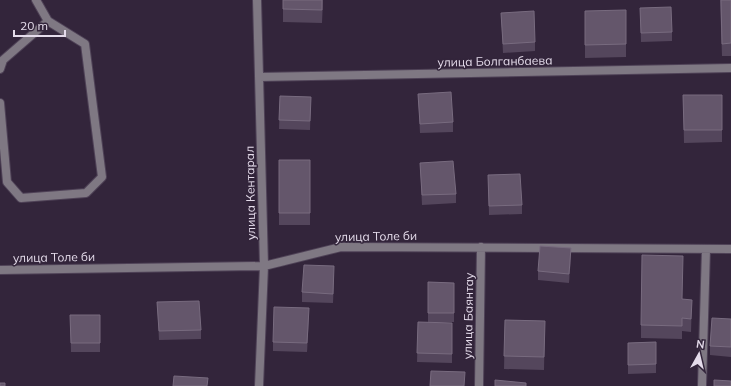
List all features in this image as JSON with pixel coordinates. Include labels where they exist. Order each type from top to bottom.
[{"type":"street","points":[[0,103],[7,182],[21,198],[86,193],[102,177],[85,44],[48,21],[36,0]]},
{"type":"street","name":"улица Кентарал","points":[[257,0],[264,266],[259,386]]},
{"type":"street","points":[[0,69],[3,60],[48,21]]},
{"type":"street","name":"улица Болганбаева","points":[[259,77],[731,68]]},
{"type":"street","name":"улица Толе би","points":[[0,270],[264,266],[341,247],[731,248]]},
{"type":"street","name":"улица Баянтау","points":[[479,386],[481,247]]},
{"type":"street","points":[[702,386],[706,249]]},
{"type":"building","points":[[283,0],[322,0],[322,10],[283,9]]},
{"type":"building","points":[[721,0],[731,0],[731,43],[722,44]]},
{"type":"building","points":[[671,7],[672,32],[641,33],[640,8]]},
{"type":"building","points":[[626,10],[626,44],[585,45],[585,11]]},
{"type":"building","points":[[534,11],[535,42],[503,44],[501,13]]},
{"type":"building","points":[[451,92],[453,122],[420,124],[418,94]]},
{"type":"building","points":[[683,95],[722,95],[722,130],[684,130]]},
{"type":"building","points":[[280,96],[311,97],[310,121],[279,120]]},
{"type":"building","points":[[279,160],[310,160],[310,213],[279,213]]},
{"type":"building","points":[[453,161],[456,194],[422,195],[420,163]]},
{"type":"building","points":[[520,174],[522,205],[489,206],[488,175]]},
{"type":"building","points":[[540,246],[571,248],[569,274],[538,271]]},
{"type":"building","points":[[642,255],[683,256],[682,299],[692,300],[691,319],[682,318],[682,326],[641,325]]},
{"type":"building","points":[[304,265],[334,266],[333,294],[302,292]]},
{"type":"building","points":[[428,282],[454,283],[454,313],[428,313]]},
{"type":"building","points":[[199,301],[201,330],[159,331],[157,302]]},
{"type":"building","points":[[274,307],[309,308],[307,343],[273,342]]},
{"type":"building","points":[[70,315],[100,315],[100,343],[71,343]]},
{"type":"building","points":[[712,318],[731,319],[731,347],[710,346]]},
{"type":"building","points":[[505,320],[545,321],[544,357],[504,356]]},
{"type":"building","points":[[418,322],[452,323],[452,354],[417,353]]},
{"type":"building","points":[[656,342],[656,364],[628,365],[628,343]]},
{"type":"building","points":[[431,371],[465,372],[464,386],[430,386]]},
{"type":"building","points":[[174,376],[208,378],[207,386],[173,386]]},
{"type":"building","points":[[495,380],[526,383],[526,386],[495,386]]},
{"type":"building","points":[[714,380],[731,381],[731,386],[714,386]]},
{"type":"building","points":[[0,383],[5,383],[5,386],[0,386]]}]
